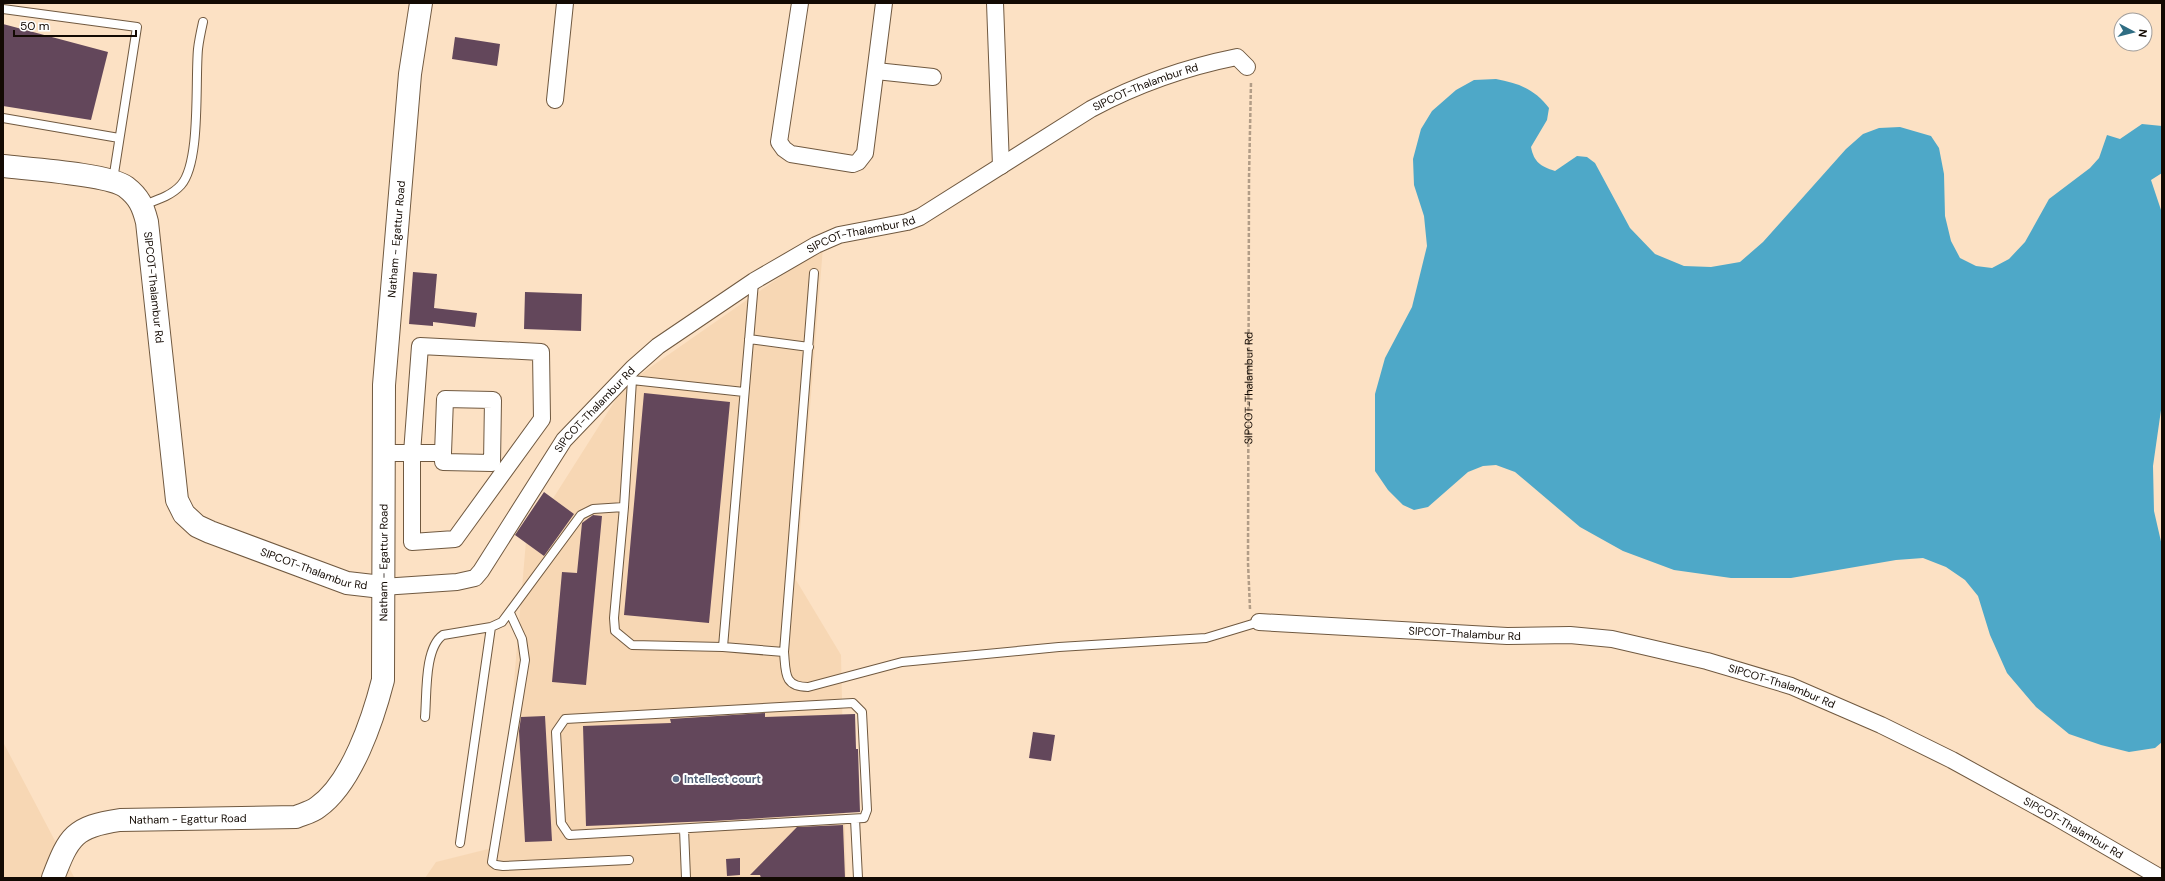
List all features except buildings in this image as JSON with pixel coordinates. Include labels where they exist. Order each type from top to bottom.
[{"type":"street","name":"Natham - Egattur Road","points":[[52,878],[63,851],[78,832],[94,824],[120,820],[296,817],[318,808],[335,792],[358,752],[374,718],[383,680],[382,587],[384,385],[410,74],[421,3]]},
{"type":"street","points":[[555,100],[565,3]]},
{"type":"street","points":[[800,3],[779,142],[784,149],[791,154],[842,163],[858,162],[865,152],[884,3]]},
{"type":"street","points":[[995,3],[1001,166]]},
{"type":"street","name":"SIPCOT-Thalambur Rd","points":[[143,205],[147,222],[177,500],[184,514],[197,526],[210,532],[347,583],[382,587],[457,582],[475,578],[564,440],[633,368],[658,346],[754,281],[816,246],[840,235],[907,222],[920,217],[1090,109],[1118,94],[1216,61],[1237,58],[1248,67]]},
{"type":"street","points":[[876,71],[932,77]]},
{"type":"street","points":[[3,166],[103,178],[125,186],[143,205]]},
{"type":"street","points":[[420,346],[542,352],[542,419],[455,539],[412,542],[412,453],[420,346]]},
{"type":"street","points":[[445,399],[493,400],[492,463],[443,462],[443,453],[445,399]]},
{"type":"street","points":[[383,453],[443,453]]},
{"type":"street","name":"SIPCOT-Thalambur Rd","points":[[1259,622],[1507,636],[1570,635],[1612,639],[1708,661],[1791,686],[1881,725],[1952,760],[2054,816],[2161,878]]},
{"type":"lane","points":[[3,9],[137,27],[113,181]]},
{"type":"lane","points":[[143,205],[170,195],[182,184],[190,168],[194,142],[198,50],[203,22]]},
{"type":"lane","points":[[3,118],[119,138]]},
{"type":"lane","points":[[814,273],[784,652],[786,676],[791,684],[796,687],[808,687],[902,662],[1059,647],[1206,638],[1259,622]]},
{"type":"lane","points":[[723,647],[754,281]]},
{"type":"lane","points":[[749,339],[809,347]]},
{"type":"lane","points":[[744,392],[632,380],[624,507],[614,618],[615,631],[632,645],[723,647],[784,652]]},
{"type":"lane","points":[[425,717],[430,652],[438,639],[443,635],[491,627],[502,622],[581,515],[593,509],[624,507]]},
{"type":"lane","points":[[510,613],[522,639],[525,660],[492,862],[503,866],[629,860]]},
{"type":"lane","points":[[460,843],[491,627]]},
{"type":"lane","points":[[853,703],[862,712],[867,810],[864,818],[855,819],[569,835],[561,823],[556,732],[565,719],[853,703]]},
{"type":"lane","points":[[855,819],[858,878]]},
{"type":"lane","points":[[684,829],[686,878]]},
{"type":"path","name":"SIPCOT-Thalambur Rd","points":[[1248,67],[1251,83],[1249,178],[1249,590],[1250,614],[1259,622]]},
{"type":"shaded area","points":[[823,247],[796,580],[841,655],[846,878],[425,878],[436,862],[500,846],[526,541],[625,385]]},
{"type":"shaded area","points":[[3,742],[74,877],[87,878],[3,878]]},
{"type":"water","points":[[1496,79],[1526,88],[1544,101],[1549,108],[1547,120],[1531,147],[1538,163],[1555,171],[1577,156],[1587,157],[1595,163],[1630,228],[1655,254],[1684,266],[1711,267],[1740,262],[1763,242],[1846,149],[1863,134],[1879,128],[1900,127],[1931,136],[1939,148],[1944,174],[1945,216],[1951,241],[1960,258],[1976,266],[1992,268],[2009,259],[2025,242],[2049,199],[2090,168],[2099,158],[2107,135],[2120,139],[2142,124],[2162,126],[2162,173],[2151,180],[2162,213],[2162,403],[2153,466],[2154,511],[2162,546],[2162,742],[2155,748],[2129,752],[2101,745],[2069,734],[2036,707],[2007,673],[1990,635],[1978,596],[1965,580],[1946,567],[1923,558],[1896,560],[1791,578],[1731,578],[1674,570],[1623,551],[1580,527],[1515,472],[1496,465],[1483,466],[1468,472],[1428,507],[1414,510],[1403,505],[1388,490],[1375,471],[1375,394],[1385,358],[1412,307],[1427,246],[1424,216],[1414,185],[1413,159],[1421,129],[1432,111],[1456,90],[1474,80]]},
{"type":"place","name":"Intellect court","points":[[676,779]]}]
